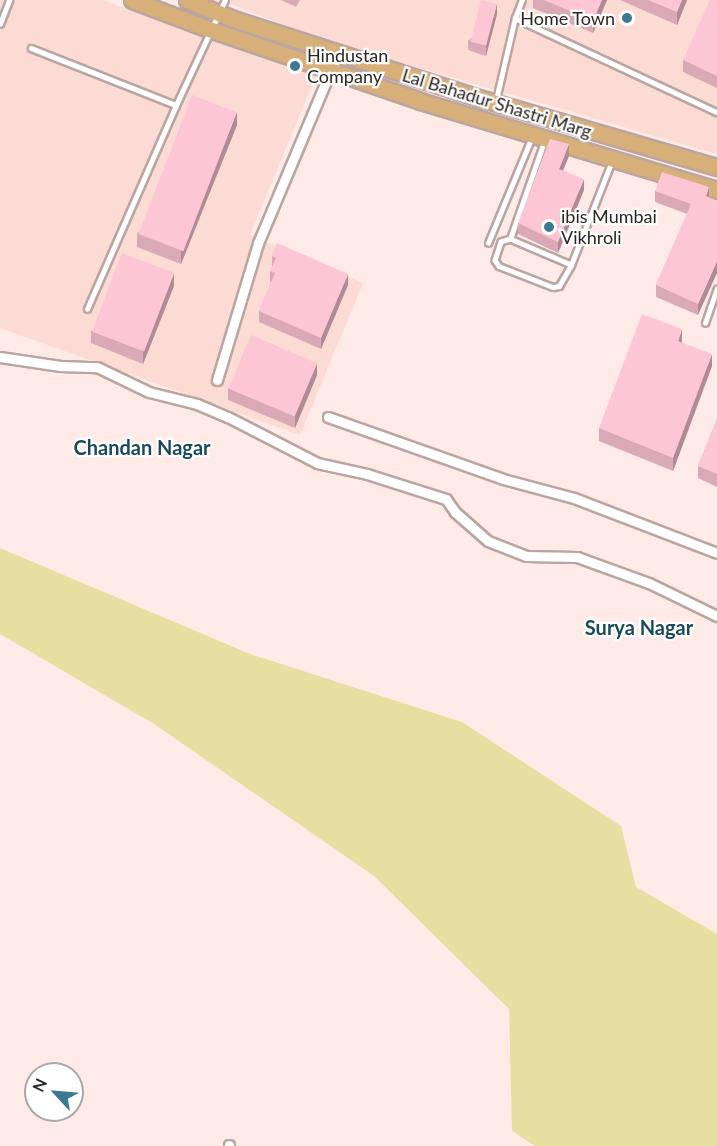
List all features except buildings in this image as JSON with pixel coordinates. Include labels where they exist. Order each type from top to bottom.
[{"type":"main road","name":"Lal Bahadur Shastri Marg","points":[[132,0],[212,30],[420,100],[717,190]]},
{"type":"main road","name":"Lal Bahadur Shastri Marg","points":[[187,0],[223,6],[233,19],[496,103],[717,167]]},
{"type":"main road","points":[[562,143],[568,124]]},
{"type":"street","points":[[217,380],[258,243],[333,70],[338,53]]},
{"type":"street","points":[[0,357],[60,366],[97,367],[149,392],[197,404],[228,417],[317,463],[367,474],[446,499],[455,512],[488,541],[526,556],[577,557],[649,583],[717,616]]},
{"type":"street","points":[[327,417],[503,478],[574,498],[717,553]]},
{"type":"lane","points":[[0,24],[9,0]]},
{"type":"lane","points":[[496,103],[515,18],[522,0]]},
{"type":"lane","points":[[87,309],[176,105],[223,6]]},
{"type":"lane","points":[[515,18],[717,112]]},
{"type":"lane","points":[[31,48],[176,105]]},
{"type":"lane","points":[[510,239],[539,136]]},
{"type":"lane","points":[[488,243],[539,136]]},
{"type":"lane","points":[[572,264],[510,239],[501,242],[495,260],[499,266],[554,287],[562,282],[572,264],[613,159]]},
{"type":"lane","points":[[705,323],[717,289]]},
{"type":"shaded area","points":[[0,0],[103,0],[316,76],[250,235],[363,283],[300,435],[0,328]]},
{"type":"shaded area","points":[[221,0],[717,0],[717,154],[319,39]]},
{"type":"shaded area","points":[[0,548],[250,654],[462,722],[621,826],[636,887],[717,934],[717,1146],[535,1146],[512,1131],[509,1009],[374,876],[154,724],[0,634]]},
{"type":"place","name":"Home Town","points":[[627,18]]},
{"type":"place","name":"Hindustan Company","points":[[295,66]]},
{"type":"place","name":"ibis Mumbai Vikhroli","points":[[549,227]]},
{"type":"district","name":"Chandan Nagar","points":[[142,447]]},
{"type":"district","name":"Surya Nagar","points":[[639,627]]}]
